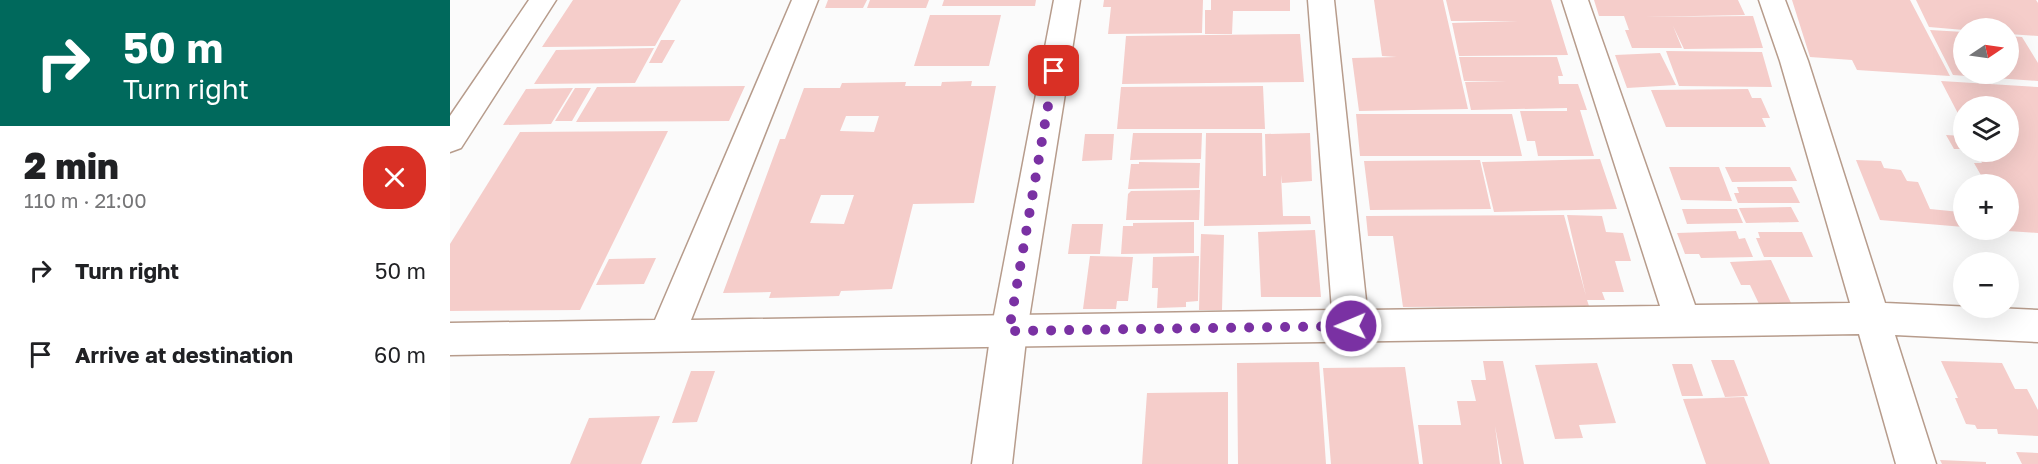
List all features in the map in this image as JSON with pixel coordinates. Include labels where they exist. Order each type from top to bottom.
[{"type":"street","points":[[450,140],[543,0]]},
{"type":"street","points":[[667,335],[805,0]]},
{"type":"street","points":[[992,464],[1009,331],[1067,0]]},
{"type":"street","points":[[1321,0],[1351,326]]},
{"type":"street","points":[[1575,0],[1683,321]]},
{"type":"street","points":[[1772,0],[1794,61],[1916,464]]},
{"type":"street","points":[[450,339],[1872,318],[2038,326]]},
{"type":"building","points":[[573,0],[681,0],[655,46],[542,47]]},
{"type":"building","points":[[828,0],[867,0],[863,8],[825,8]]},
{"type":"building","points":[[870,0],[929,0],[926,8],[867,8]]},
{"type":"building","points":[[944,0],[1036,0],[1035,6],[942,6]]},
{"type":"building","points":[[1104,0],[1203,0],[1202,33],[1108,34],[1111,7],[1103,7]]},
{"type":"building","points":[[1211,0],[1290,0],[1290,11],[1233,11],[1232,34],[1205,34],[1205,10],[1211,10]]},
{"type":"building","points":[[1374,0],[1443,0],[1468,109],[1359,111],[1352,58],[1397,57],[1382,56]]},
{"type":"building","points":[[1446,0],[1551,0],[1568,55],[1459,56],[1452,23],[1518,21],[1451,21]]},
{"type":"building","points":[[1594,0],[1738,0],[1745,15],[1643,17],[1753,16],[1763,48],[1684,49],[1673,26],[1682,48],[1632,48],[1625,30],[1629,30],[1624,16],[1599,16]]},
{"type":"building","points":[[1792,0],[1910,0],[1950,76],[1857,70],[1852,60],[1810,57]]},
{"type":"building","points":[[1916,0],[2036,0],[2038,3],[2038,36],[2019,35],[2019,18],[1953,18],[1953,29],[1929,27]]},
{"type":"building","points":[[930,15],[1001,15],[989,66],[914,66]]},
{"type":"building","points":[[1930,30],[1953,31],[1953,75]]},
{"type":"building","points":[[1300,34],[1304,82],[1122,84],[1126,36]]},
{"type":"building","points":[[2019,37],[2022,37],[2038,63],[2038,81],[2019,80]]},
{"type":"building","points":[[661,40],[675,40],[662,63],[649,63]]},
{"type":"building","points":[[654,48],[635,83],[534,84],[556,50]]},
{"type":"building","points":[[1666,51],[1762,52],[1772,87],[1679,86]]},
{"type":"building","points":[[1660,53],[1676,85],[1627,88],[1615,55]]},
{"type":"building","points":[[1459,57],[1557,57],[1563,76],[1558,76],[1559,84],[1578,84],[1587,110],[1580,110],[1594,156],[1538,156],[1535,141],[1527,141],[1520,111],[1567,111],[1567,108],[1471,110],[1465,82],[1507,81],[1464,81]]},
{"type":"building","points":[[972,81],[971,86],[996,86],[974,203],[913,204],[892,289],[841,291],[839,296],[769,298],[771,292],[723,293],[780,139],[785,139],[804,88],[840,88],[842,83],[906,82],[905,86],[941,86],[942,82]],"holes":[[[846,116],[879,116],[874,132],[840,131]],[[821,195],[854,195],[844,224],[810,223]]]},
{"type":"building","points":[[1941,81],[1953,82],[1953,84],[2038,87],[2038,233],[2019,232],[2019,174],[1980,174],[1974,163],[2019,162],[2019,96],[1953,96],[1953,104]]},
{"type":"building","points":[[745,86],[729,121],[576,122],[597,87]]},
{"type":"building","points":[[1263,86],[1265,129],[1117,129],[1121,87]]},
{"type":"building","points":[[573,88],[551,124],[503,125],[526,89]]},
{"type":"building","points":[[575,88],[591,88],[572,121],[555,121]]},
{"type":"building","points":[[1748,89],[1752,98],[1761,98],[1770,118],[1762,118],[1766,127],[1666,127],[1651,90]]},
{"type":"building","points":[[1356,114],[1512,114],[1522,156],[1360,156]]},
{"type":"building","points":[[668,131],[580,310],[450,311],[450,244],[520,132]]},
{"type":"building","points":[[1133,133],[1202,133],[1201,159],[1130,160]]},
{"type":"building","points":[[1206,133],[1262,133],[1263,176],[1266,176],[1265,134],[1310,133],[1312,181],[1282,183],[1281,175],[1283,216],[1310,216],[1311,224],[1204,226]]},
{"type":"building","points":[[1085,134],[1114,134],[1112,160],[1082,161]]},
{"type":"building","points":[[1946,135],[1953,135],[1953,147]]},
{"type":"building","points":[[1600,159],[1617,209],[1494,212],[1482,162]]},
{"type":"building","points":[[1480,160],[1491,209],[1370,210],[1364,161]]},
{"type":"building","points":[[1856,160],[1881,161],[1884,168],[1901,170],[1907,181],[1918,182],[1930,209],[1953,211],[1953,226],[1880,220]]},
{"type":"building","points":[[1139,162],[1200,163],[1199,188],[1128,189],[1131,164],[1139,164]]},
{"type":"building","points":[[1669,167],[1719,167],[1732,201],[1681,200]]},
{"type":"building","points":[[1725,167],[1790,167],[1797,181],[1732,182]]},
{"type":"building","points":[[1737,187],[1792,187],[1800,203],[1738,203],[1734,193],[1739,193]]},
{"type":"building","points":[[1200,190],[1199,220],[1126,220],[1128,194],[1131,191]]},
{"type":"building","points":[[1791,207],[1799,222],[1746,223],[1739,208]]},
{"type":"building","points":[[1682,209],[1737,209],[1743,223],[1687,224]]},
{"type":"building","points":[[1564,215],[1586,296],[1567,215],[1602,216],[1606,232],[1623,233],[1631,261],[1615,261],[1624,292],[1602,292],[1605,300],[1587,300],[1589,306],[1403,307],[1393,236],[1368,236],[1366,216]]},
{"type":"building","points":[[1194,222],[1194,253],[1121,254],[1123,226],[1133,226],[1133,223]]},
{"type":"building","points":[[1072,224],[1103,224],[1100,254],[1068,254]]},
{"type":"building","points":[[1315,230],[1321,297],[1261,297],[1258,232]]},
{"type":"building","points":[[1736,231],[1739,239],[1745,238],[1753,257],[1701,258],[1699,254],[1685,254],[1677,233]]},
{"type":"building","points":[[1758,232],[1802,232],[1813,257],[1764,257],[1756,238],[1760,238]]},
{"type":"building","points":[[1201,234],[1224,235],[1222,310],[1199,310]]},
{"type":"building","points":[[1090,256],[1133,257],[1128,301],[1117,301],[1116,309],[1083,309]]},
{"type":"building","points":[[1199,256],[1198,301],[1186,302],[1186,307],[1157,308],[1158,288],[1152,288],[1153,257]]},
{"type":"building","points":[[656,258],[644,284],[596,285],[609,259]]},
{"type":"building","points":[[1771,260],[1791,303],[1759,304],[1750,285],[1741,285],[1730,262]]},
{"type":"building","points":[[1711,360],[1734,360],[1748,396],[1725,397]]},
{"type":"building","points":[[1483,361],[1503,361],[1524,464],[1502,464],[1495,426],[1500,464],[1423,464],[1418,425],[1461,425],[1457,401],[1476,401],[1471,380],[1486,380]]},
{"type":"building","points":[[1941,361],[2002,363],[2015,389],[2027,389],[2038,410],[2038,436],[1998,434],[1997,429],[1977,429],[1975,425],[1966,424],[1955,398],[1958,398]]},
{"type":"building","points":[[1319,362],[1326,464],[1238,464],[1237,363]]},
{"type":"building","points":[[1597,363],[1616,423],[1579,425],[1583,438],[1555,439],[1535,365]]},
{"type":"building","points":[[1672,364],[1692,364],[1703,396],[1682,396]]},
{"type":"building","points":[[1405,367],[1419,464],[1331,464],[1323,368]]},
{"type":"building","points":[[691,371],[715,371],[697,422],[672,423]]},
{"type":"building","points":[[1228,392],[1228,464],[1142,464],[1147,393]]},
{"type":"building","points":[[1744,397],[1770,464],[1706,464],[1683,399]]},
{"type":"building","points":[[660,416],[641,464],[570,464],[589,418]]},
{"type":"building","points":[[2016,452],[2038,453],[2038,464],[2022,464]]},
{"type":"building","points":[[1940,460],[1986,462],[1986,464],[1942,464]]},
{"type":"route","points":[[1054,71],[1009,331],[1351,326]]}]
